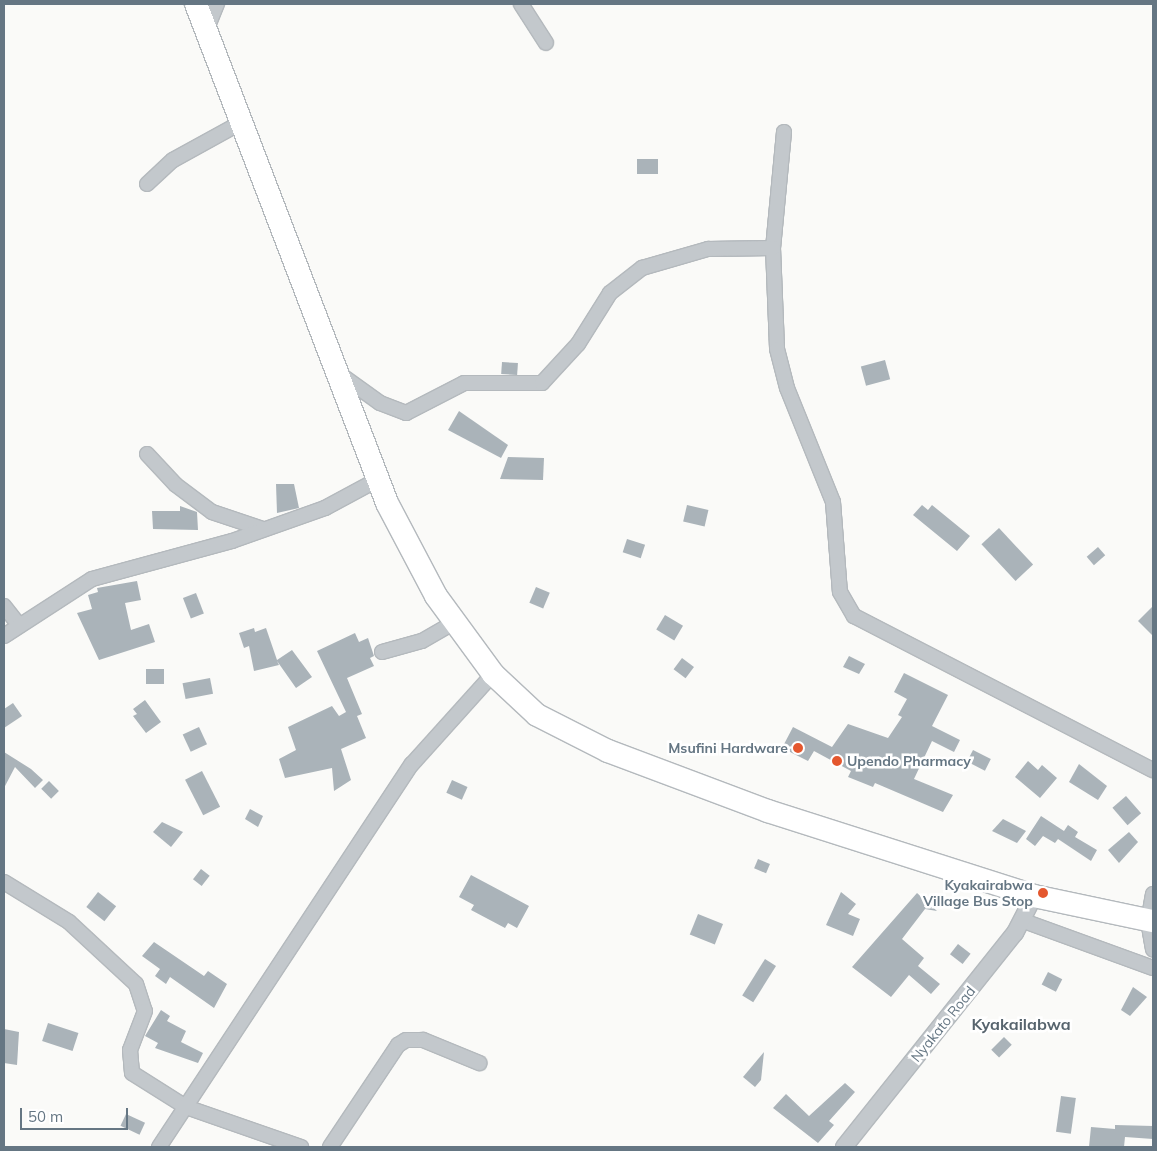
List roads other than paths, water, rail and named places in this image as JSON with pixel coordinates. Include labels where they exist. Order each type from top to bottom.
[{"type":"highway","points":[[196,4],[240,123],[341,375],[377,480],[406,544],[453,622],[494,674],[537,715],[608,752],[768,811],[1034,896],[1150,921]]},
{"type":"street","points":[[206,31],[217,4]]},
{"type":"street","points":[[521,4],[546,44]]},
{"type":"street","points":[[147,184],[174,160],[240,123]]},
{"type":"street","points":[[784,132],[773,248],[778,349],[787,388],[833,502],[840,592],[854,616],[1153,770]]},
{"type":"street","points":[[341,375],[380,404],[406,413],[464,383],[542,383],[578,344],[610,293],[642,268],[715,248],[773,248]]},
{"type":"street","points":[[147,454],[176,485],[212,512],[263,529]]},
{"type":"street","points":[[4,636],[92,579],[162,563],[325,508],[377,480]]},
{"type":"street","points":[[4,606],[19,625]]},
{"type":"street","points":[[382,652],[422,641],[453,622]]},
{"type":"street","points":[[159,1147],[412,764],[494,674]]},
{"type":"street","points":[[4,882],[69,922],[136,984],[145,1011],[128,1064],[132,1074],[186,1107],[301,1147]]},
{"type":"street","points":[[1153,894],[1150,921],[1153,950]]},
{"type":"street","name":"Nyakato Road","points":[[844,1147],[1021,920],[1034,896]]},
{"type":"street","points":[[1021,920],[1153,968]]},
{"type":"street","points":[[330,1147],[398,1045],[406,1040],[423,1040],[479,1063]]},
{"type":"place","name":"Msufini Hardware","points":[[798,748]]},
{"type":"place","name":"Upendo Pharmacy","points":[[837,761]]},
{"type":"place","name":"Kyakairabwa Village Bus Stop","points":[[1043,893]]},
{"type":"district","name":"Kyakailabwa","points":[[1021,1024]]}]
